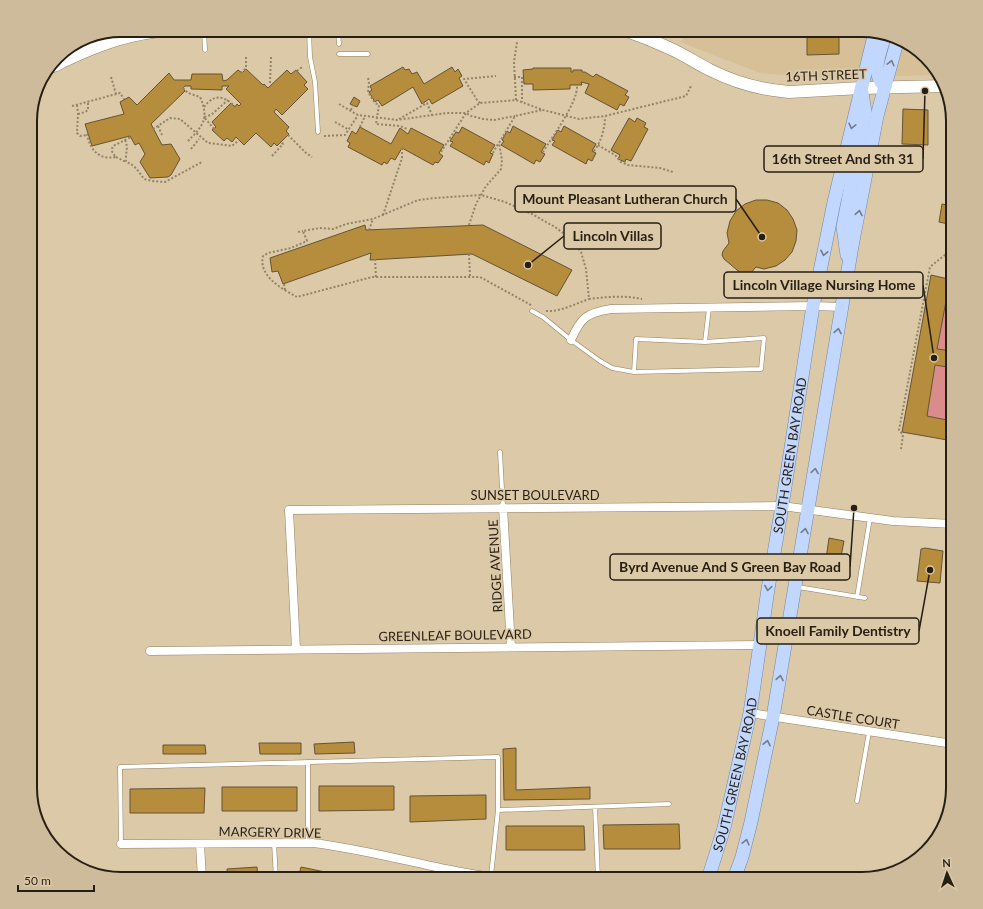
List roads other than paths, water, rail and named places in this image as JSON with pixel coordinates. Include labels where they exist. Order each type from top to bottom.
[{"type":"main road","name":"SOUTH GREEN BAY ROAD","points":[[710,872],[724,828],[750,713],[812,306],[834,202],[874,38]]},
{"type":"main road","points":[[884,40],[877,70],[879,81],[885,87]]},
{"type":"main road","name":"SOUTH GREEN BAY ROAD","points":[[737,872],[751,822],[773,717],[848,269],[877,116],[896,44]]},
{"type":"main road","points":[[848,269],[843,227],[865,112],[861,88]]},
{"type":"street","points":[[58,65],[110,41],[127,37]]},
{"type":"street","name":"16TH STREET","points":[[653,37],[710,70],[734,80],[758,87],[789,92],[885,87],[938,86]]},
{"type":"street","points":[[66,60],[71,54]]},
{"type":"street","points":[[571,340],[577,326],[584,319],[594,312],[612,309],[812,306],[842,307]]},
{"type":"street","name":"SUNSET BOULEVARD","points":[[296,649],[288,510],[503,507],[782,506],[893,521],[946,524]]},
{"type":"street","name":"RIDGE AVENUE","points":[[503,507],[511,647]]},
{"type":"street","name":"GREENLEAF BOULEVARD","points":[[150,651],[760,645]]},
{"type":"street","name":"CASTLE COURT","points":[[750,713],[946,743]]},
{"type":"street","name":"MARGERY DRIVE","points":[[121,844],[308,843],[333,846],[467,872]]},
{"type":"street","points":[[200,844],[202,872]]},
{"type":"lane","points":[[204,37],[204,50]]},
{"type":"lane","points":[[309,37],[310,57],[315,82],[318,134]]},
{"type":"lane","points":[[338,37],[339,44]]},
{"type":"lane","points":[[339,54],[368,54]]},
{"type":"lane","points":[[533,308],[571,340],[600,361],[612,368],[634,372],[761,369],[764,338],[705,342],[636,339],[634,372]]},
{"type":"lane","points":[[705,342],[709,308]]},
{"type":"lane","points":[[500,452],[503,507]]},
{"type":"lane","points":[[857,597],[870,518]]},
{"type":"lane","points":[[682,571],[730,569],[771,570]]},
{"type":"lane","points":[[795,586],[865,598]]},
{"type":"lane","points":[[857,801],[869,732]]},
{"type":"lane","points":[[121,844],[120,767],[498,757],[498,810],[491,872]]},
{"type":"lane","points":[[308,762],[308,843]]},
{"type":"lane","points":[[498,810],[669,804]]},
{"type":"lane","points":[[595,807],[598,872]]},
{"type":"lane","points":[[274,842],[276,872]]},
{"type":"lane","points":[[442,872],[443,868]]},
{"type":"place","name":"16th Street And Sth 31","points":[[925,91]]},
{"type":"place","name":"Mount Pleasant Lutheran Church","points":[[762,237]]},
{"type":"place","name":"Lincoln Villas","points":[[528,265]]},
{"type":"place","name":"Lincoln Village Nursing Home","points":[[934,358]]},
{"type":"place","name":"Byrd Avenue And S Green Bay Road","points":[[854,508]]},
{"type":"place","name":"Knoell Family Dentistry","points":[[930,570]]}]
